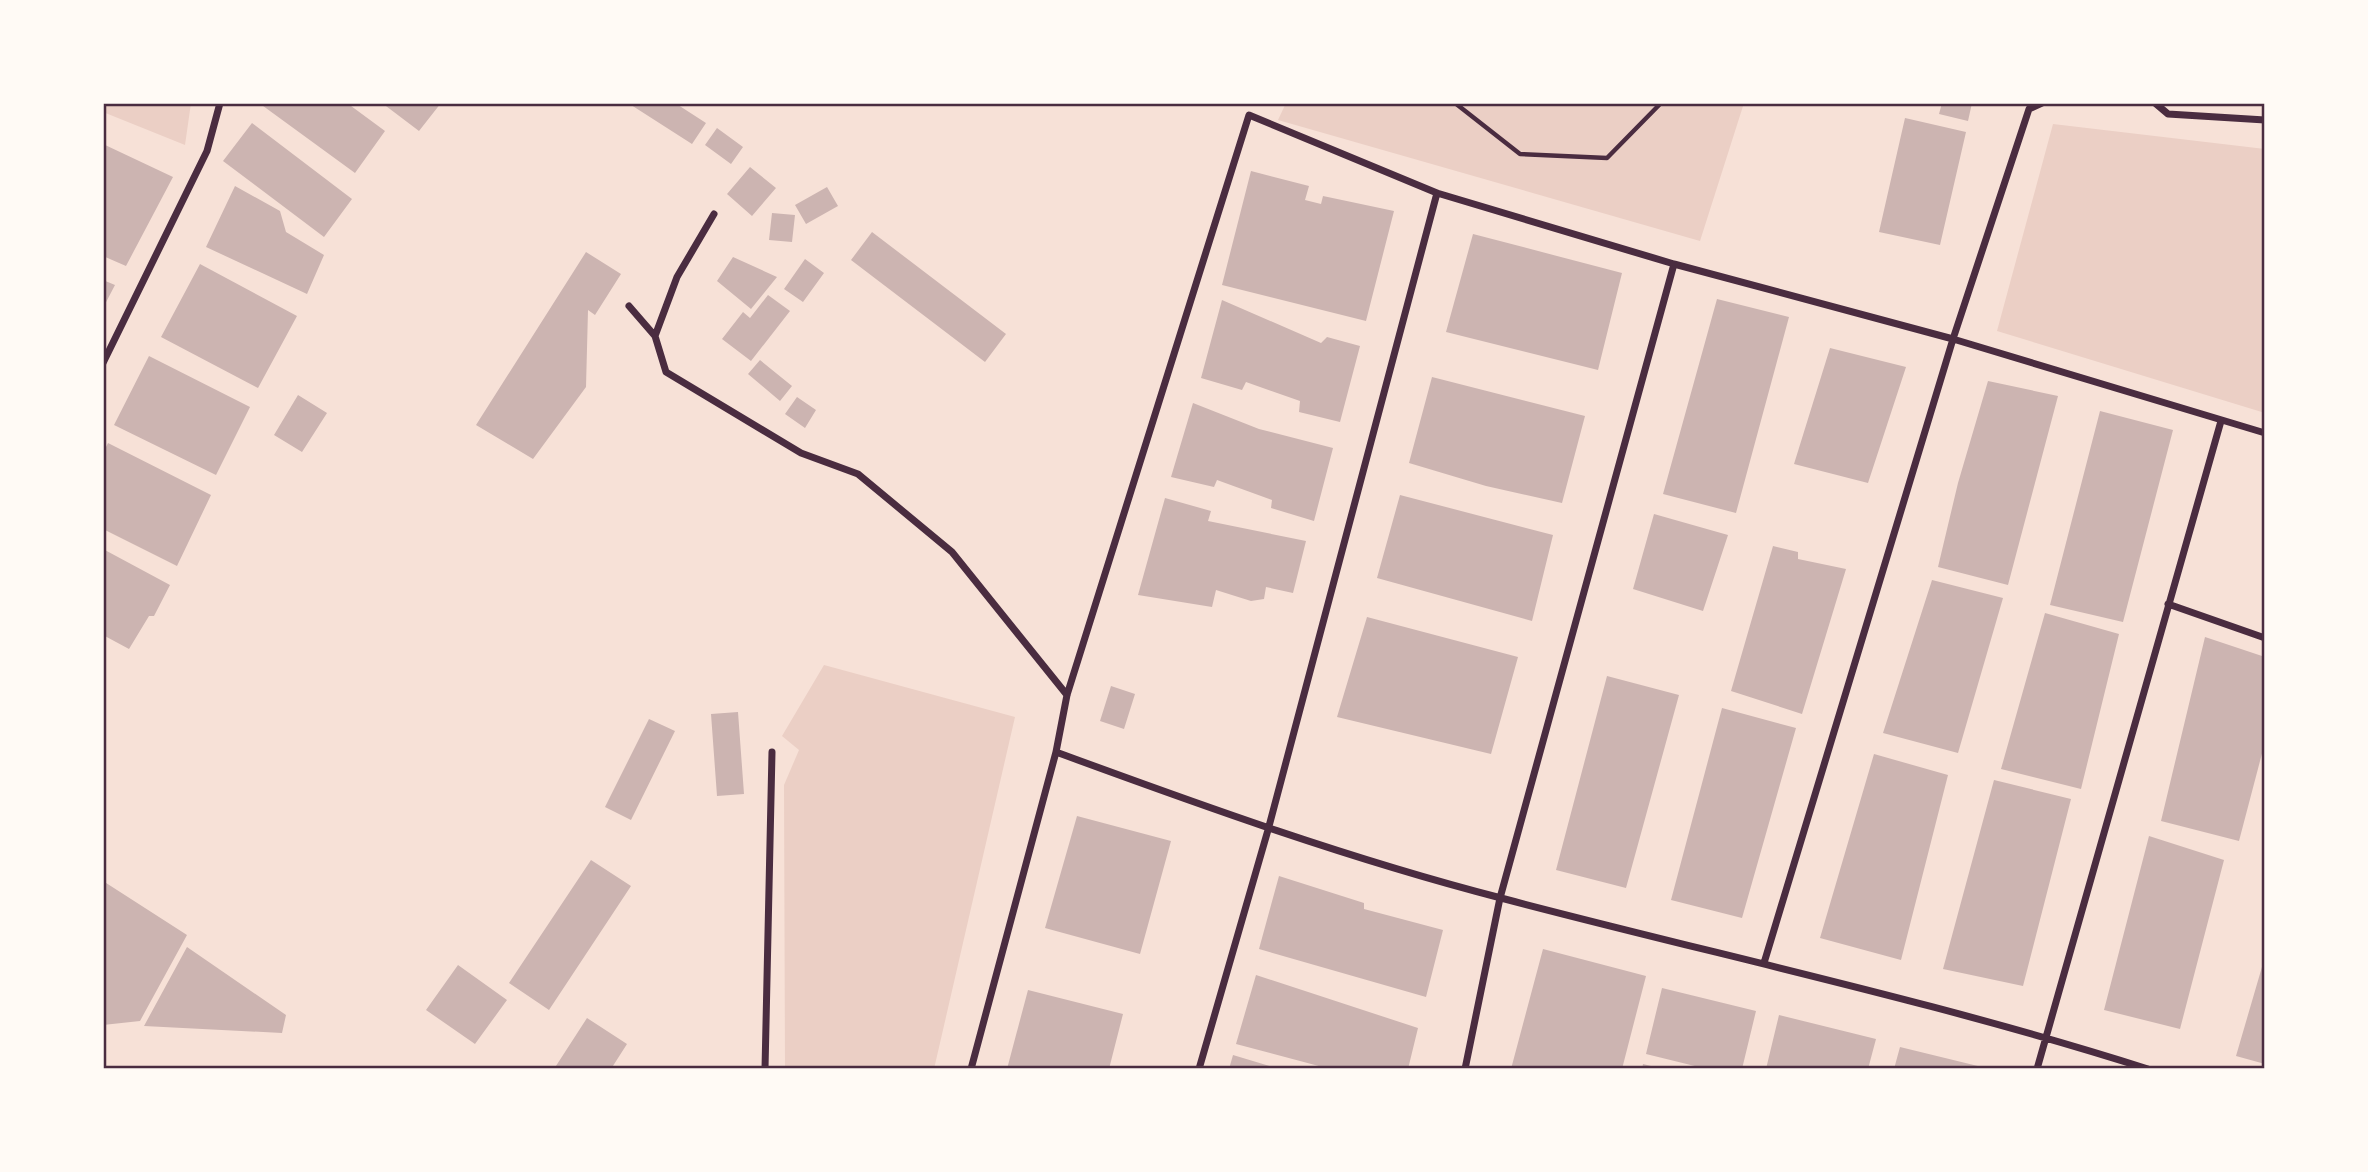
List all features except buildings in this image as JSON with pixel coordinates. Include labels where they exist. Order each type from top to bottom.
[{"type":"street","points":[[103,362],[207,151],[220,103]]},
{"type":"street","points":[[1764,963],[1953,339],[2029,109],[2042,103]]},
{"type":"street","points":[[2155,103],[2168,114],[2265,120]]},
{"type":"street","points":[[971,1069],[1056,752],[1067,695],[1249,116],[1437,193],[1674,264],[1953,339],[2265,433]]},
{"type":"street","points":[[1199,1069],[1268,830],[1437,193]]},
{"type":"street","points":[[655,336],[677,277],[714,214]]},
{"type":"street","points":[[1465,1069],[1500,898],[1674,264]]},
{"type":"street","points":[[629,306],[655,336],[666,372],[801,453],[858,474],[952,552],[1067,695]]},
{"type":"street","points":[[2038,1069],[2221,421]]},
{"type":"street","points":[[2168,604],[2265,638]]},
{"type":"street","points":[[765,1069],[772,752]]},
{"type":"street","points":[[1056,752],[1268,830],[1500,898],[2046,1036],[2148,1069]]},
{"type":"path","points":[[1455,103],[1520,155],[1607,158],[1661,103]]},
{"type":"shaded area","points":[[103,103],[191,103],[185,145],[103,112]]},
{"type":"shaded area","points":[[1286,103],[1744,103],[1700,241],[1278,120]]},
{"type":"shaded area","points":[[2053,124],[2265,149],[2265,413],[1997,331]]},
{"type":"shaded area","points":[[824,665],[1015,717],[934,1069],[785,1069],[784,785],[799,750],[782,736]]}]
